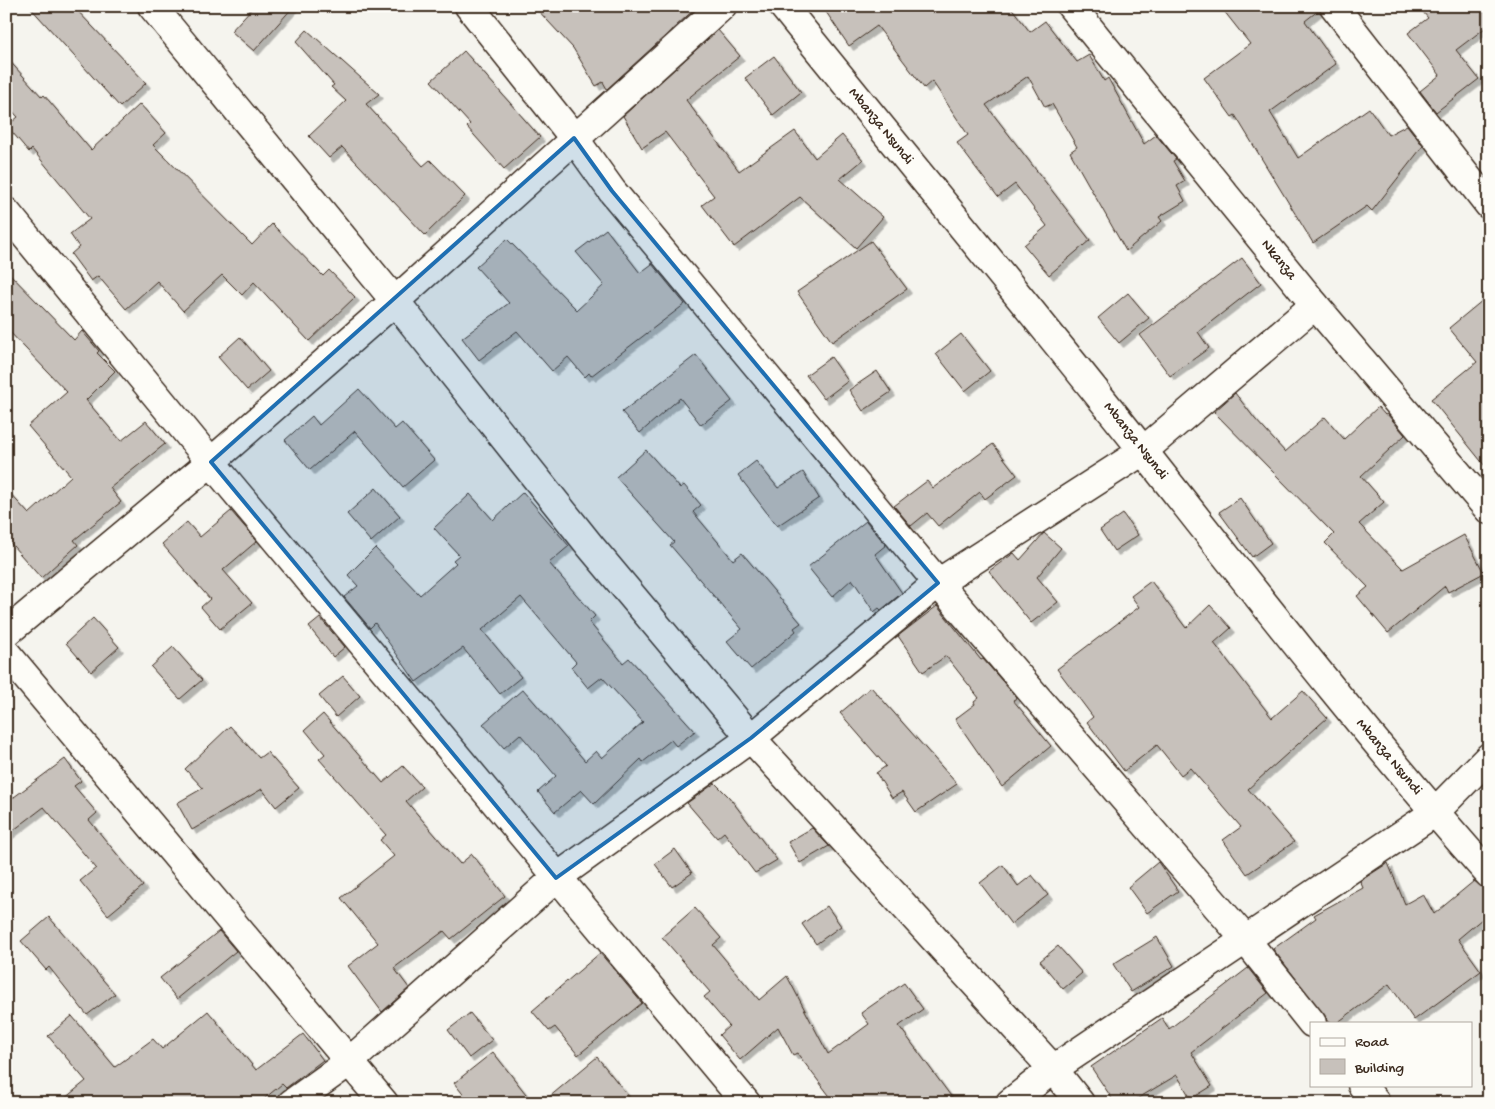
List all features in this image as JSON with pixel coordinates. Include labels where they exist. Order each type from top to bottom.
[{"type":"street","points":[[152,6],[395,301],[591,547],[751,738],[1053,1069],[1080,1103]]},
{"type":"street","points":[[470,6],[574,138],[612,191],[938,583],[1245,939],[1311,1022]]},
{"type":"street","points":[[6,633],[211,462],[395,301],[722,6]]},
{"type":"street","name":"Mbanza Nsundi","points":[[783,6],[1143,450],[1279,624],[1434,813],[1489,874]]},
{"type":"street","name":"Nkanza","points":[[1071,6],[1315,305],[1489,510]]},
{"type":"street","points":[[1334,6],[1489,205]]},
{"type":"street","points":[[6,212],[556,878],[746,1103]]},
{"type":"street","points":[[292,1103],[349,1062],[556,878],[751,738],[938,583],[1143,450],[1315,305]]},
{"type":"street","points":[[6,653],[384,1103]]},
{"type":"street","points":[[1010,1103],[1053,1069],[1434,813],[1489,756]]},
{"type":"street","points":[[1363,1086],[1376,1103]]},
{"type":"highlighted area","points":[[574,138],[612,191],[938,583],[751,738],[556,878],[211,462]]},
{"type":"building","points":[[29,6],[73,6],[146,83],[120,107]]},
{"type":"building","points":[[254,6],[294,6],[254,51],[231,31]]},
{"type":"building","points":[[534,6],[698,6],[607,89],[603,82],[596,86],[573,48]]},
{"type":"building","points":[[822,6],[1010,6],[1030,32],[1045,21],[1077,62],[1089,55],[1104,81],[1108,78],[1144,144],[1156,135],[1176,159],[1173,161],[1185,181],[1177,186],[1185,201],[1159,217],[1162,221],[1126,251],[1070,152],[1077,147],[1052,104],[1045,107],[1028,76],[986,105],[1090,240],[1049,275],[1024,245],[1047,226],[1015,184],[998,197],[957,143],[968,135],[932,81],[924,88],[877,26],[849,46]]},
{"type":"building","points":[[1220,6],[1319,6],[1319,10],[1305,21],[1336,64],[1270,112],[1298,158],[1369,108],[1388,135],[1407,125],[1423,146],[1372,211],[1367,206],[1313,243],[1235,115],[1232,117],[1204,78],[1250,44]]},
{"type":"building","points":[[1418,6],[1489,6],[1489,25],[1456,50],[1479,79],[1436,112],[1420,91],[1440,75],[1408,33],[1428,18]]},
{"type":"building","points":[[307,30],[379,94],[366,104],[423,166],[430,160],[465,196],[425,235],[342,147],[329,158],[309,136],[346,101],[331,87],[334,85],[296,42]]},
{"type":"building","points":[[718,30],[740,56],[686,100],[739,171],[795,131],[815,158],[842,135],[863,160],[840,179],[883,217],[856,248],[800,197],[734,247],[702,205],[714,196],[665,132],[642,148],[623,116]]},
{"type":"building","points":[[464,51],[540,137],[504,169],[467,127],[470,124],[431,81]]},
{"type":"building","points":[[774,56],[801,92],[773,115],[745,78]]},
{"type":"building","points":[[6,57],[42,97],[44,95],[91,150],[140,104],[166,133],[153,145],[252,245],[272,224],[323,276],[329,270],[355,297],[309,341],[254,282],[242,295],[222,275],[183,311],[157,281],[126,309],[98,276],[91,281],[71,254],[79,247],[70,234],[90,219],[32,149],[29,152],[7,126],[18,117],[6,104]]},
{"type":"building","points":[[606,229],[640,273],[652,264],[685,304],[591,376],[589,373],[585,377],[568,357],[552,371],[517,331],[479,360],[462,338],[509,303],[476,267],[507,239],[577,310],[604,285],[576,252]]},
{"type":"building","points":[[871,241],[907,289],[832,342],[797,292]]},
{"type":"building","points":[[1242,258],[1261,283],[1198,332],[1209,348],[1170,376],[1140,335]]},
{"type":"building","points":[[6,270],[74,340],[82,331],[99,351],[97,353],[115,371],[86,400],[121,441],[146,421],[165,444],[110,488],[121,502],[74,540],[78,545],[41,578],[6,538],[6,489],[29,514],[71,476],[28,426],[67,392],[6,328]]},
{"type":"building","points":[[1128,293],[1149,318],[1119,343],[1098,318]]},
{"type":"building","points":[[1489,295],[1489,471],[1431,399],[1477,362],[1449,328]]},
{"type":"building","points":[[961,334],[990,371],[965,391],[936,354]]},
{"type":"building","points":[[240,337],[269,371],[247,390],[218,357]]},
{"type":"building","points":[[696,355],[732,401],[701,425],[680,398],[640,433],[622,412]]},
{"type":"building","points":[[831,357],[848,381],[824,399],[806,375]]},
{"type":"building","points":[[877,371],[891,392],[863,411],[849,390]]},
{"type":"building","points":[[359,389],[395,429],[402,423],[434,460],[403,487],[355,431],[310,470],[285,440],[312,416],[319,425]]},
{"type":"building","points":[[1235,393],[1255,419],[1285,452],[1325,417],[1344,439],[1378,407],[1385,415],[1387,414],[1405,435],[1361,476],[1384,502],[1359,524],[1403,569],[1464,535],[1484,573],[1448,592],[1445,586],[1388,633],[1357,596],[1368,587],[1325,543],[1334,534],[1214,412]]},
{"type":"building","points":[[993,444],[1017,475],[985,499],[980,492],[938,526],[927,513],[911,526],[894,506],[927,481],[933,488]]},
{"type":"building","points":[[646,450],[680,488],[684,485],[701,505],[693,512],[733,560],[742,553],[801,623],[794,628],[796,631],[751,669],[727,641],[742,629],[670,545],[674,542],[616,477]]},
{"type":"building","points":[[756,461],[778,488],[803,472],[819,498],[777,526],[738,475]]},
{"type":"building","points":[[376,488],[400,516],[371,542],[347,514]]},
{"type":"building","points":[[523,492],[569,546],[549,563],[595,616],[589,622],[623,663],[629,658],[695,731],[676,746],[671,740],[643,762],[641,759],[594,804],[581,790],[555,812],[538,792],[556,776],[520,734],[504,748],[483,724],[523,689],[585,761],[596,751],[602,758],[643,722],[602,677],[588,688],[571,667],[576,662],[521,597],[482,630],[521,677],[500,694],[463,648],[416,682],[375,623],[370,628],[344,597],[358,586],[348,575],[375,548],[420,595],[456,563],[453,560],[459,555],[434,528],[470,494],[493,520]]},
{"type":"building","points":[[1240,498],[1271,543],[1252,557],[1219,512]]},
{"type":"building","points":[[231,511],[257,541],[223,570],[252,603],[220,629],[201,607],[210,599],[162,544],[187,522],[200,537]]},
{"type":"building","points":[[1123,514],[1138,535],[1114,551],[1100,530]]},
{"type":"building","points":[[866,521],[886,545],[875,554],[902,593],[881,610],[879,608],[874,612],[852,579],[832,597],[808,567]]},
{"type":"building","points":[[1044,533],[1061,548],[1037,577],[1058,602],[1031,623],[989,571],[1014,553],[1020,560]]},
{"type":"building","points":[[1151,581],[1186,628],[1210,605],[1231,628],[1214,643],[1272,718],[1303,691],[1327,718],[1248,789],[1294,842],[1247,874],[1223,840],[1241,827],[1190,768],[1181,775],[1157,745],[1124,771],[1087,722],[1093,717],[1057,669],[1139,607],[1131,596]]},
{"type":"building","points":[[937,606],[981,660],[983,659],[1017,698],[1013,700],[1051,746],[1002,787],[955,719],[975,704],[974,702],[979,698],[946,656],[923,672],[898,636]]},
{"type":"building","points":[[93,618],[119,647],[91,672],[66,643]]},
{"type":"building","points":[[320,618],[345,647],[333,657],[309,627]]},
{"type":"building","points":[[173,647],[202,680],[180,699],[151,667]]},
{"type":"building","points":[[343,676],[360,696],[336,717],[319,696]]},
{"type":"building","points":[[871,687],[957,784],[916,812],[902,792],[892,798],[876,773],[886,766],[840,713]]},
{"type":"building","points":[[323,714],[383,783],[403,766],[422,787],[406,801],[460,864],[472,854],[505,896],[451,939],[444,931],[394,968],[409,988],[382,1012],[348,966],[378,943],[341,898],[394,856],[380,840],[386,835],[319,759],[325,754],[305,730]]},
{"type":"building","points":[[230,726],[259,758],[267,752],[299,788],[276,807],[262,789],[192,830],[177,803],[203,788],[185,769]]},
{"type":"building","points":[[65,759],[81,781],[74,786],[97,813],[89,820],[143,886],[108,915],[80,881],[96,868],[44,807],[6,836],[6,803]]},
{"type":"building","points":[[715,783],[729,797],[777,860],[755,873],[724,832],[717,838],[687,803]]},
{"type":"building","points":[[812,828],[829,846],[800,863],[788,842]]},
{"type":"building","points":[[675,849],[692,873],[672,887],[655,864]]},
{"type":"building","points":[[1158,862],[1178,891],[1147,913],[1128,887]]},
{"type":"building","points":[[1388,863],[1405,904],[1423,894],[1434,914],[1474,881],[1486,889],[1489,892],[1489,913],[1458,939],[1481,971],[1414,1020],[1389,984],[1338,1022],[1329,1022],[1273,949],[1316,918],[1314,915],[1363,888],[1360,881]]},
{"type":"building","points":[[1003,865],[1018,886],[1032,875],[1048,895],[1011,924],[980,883]]},
{"type":"building","points":[[827,906],[841,926],[816,944],[802,924]]},
{"type":"building","points":[[695,908],[721,938],[713,945],[759,1000],[787,976],[828,1054],[869,1024],[861,1013],[904,983],[923,1009],[899,1026],[956,1103],[835,1103],[797,1053],[793,1055],[778,1027],[740,1060],[719,1035],[729,1026],[704,997],[710,992],[662,937]]},
{"type":"building","points":[[49,917],[115,994],[87,1015],[49,967],[46,970],[21,941]]},
{"type":"building","points":[[219,931],[236,951],[177,999],[160,978]]},
{"type":"building","points":[[1157,937],[1174,966],[1131,992],[1113,964]]},
{"type":"building","points":[[1058,946],[1082,973],[1063,989],[1040,961]]},
{"type":"building","points":[[600,953],[642,1003],[578,1055],[555,1027],[549,1031],[532,1011]]},
{"type":"building","points":[[1248,968],[1268,993],[1191,1052],[1212,1086],[1191,1099],[1177,1075],[1130,1103],[1115,1103],[1091,1067],[1162,1018],[1169,1029]]},
{"type":"building","points":[[208,1011],[256,1070],[303,1034],[323,1060],[286,1088],[282,1084],[259,1103],[59,1103],[86,1081],[48,1036],[72,1016],[115,1067],[153,1039],[162,1049]]},
{"type":"building","points":[[470,1013],[492,1040],[469,1058],[448,1030]]},
{"type":"building","points":[[493,1052],[533,1103],[470,1103],[454,1083]]},
{"type":"building","points":[[597,1057],[634,1103],[542,1103]]}]
